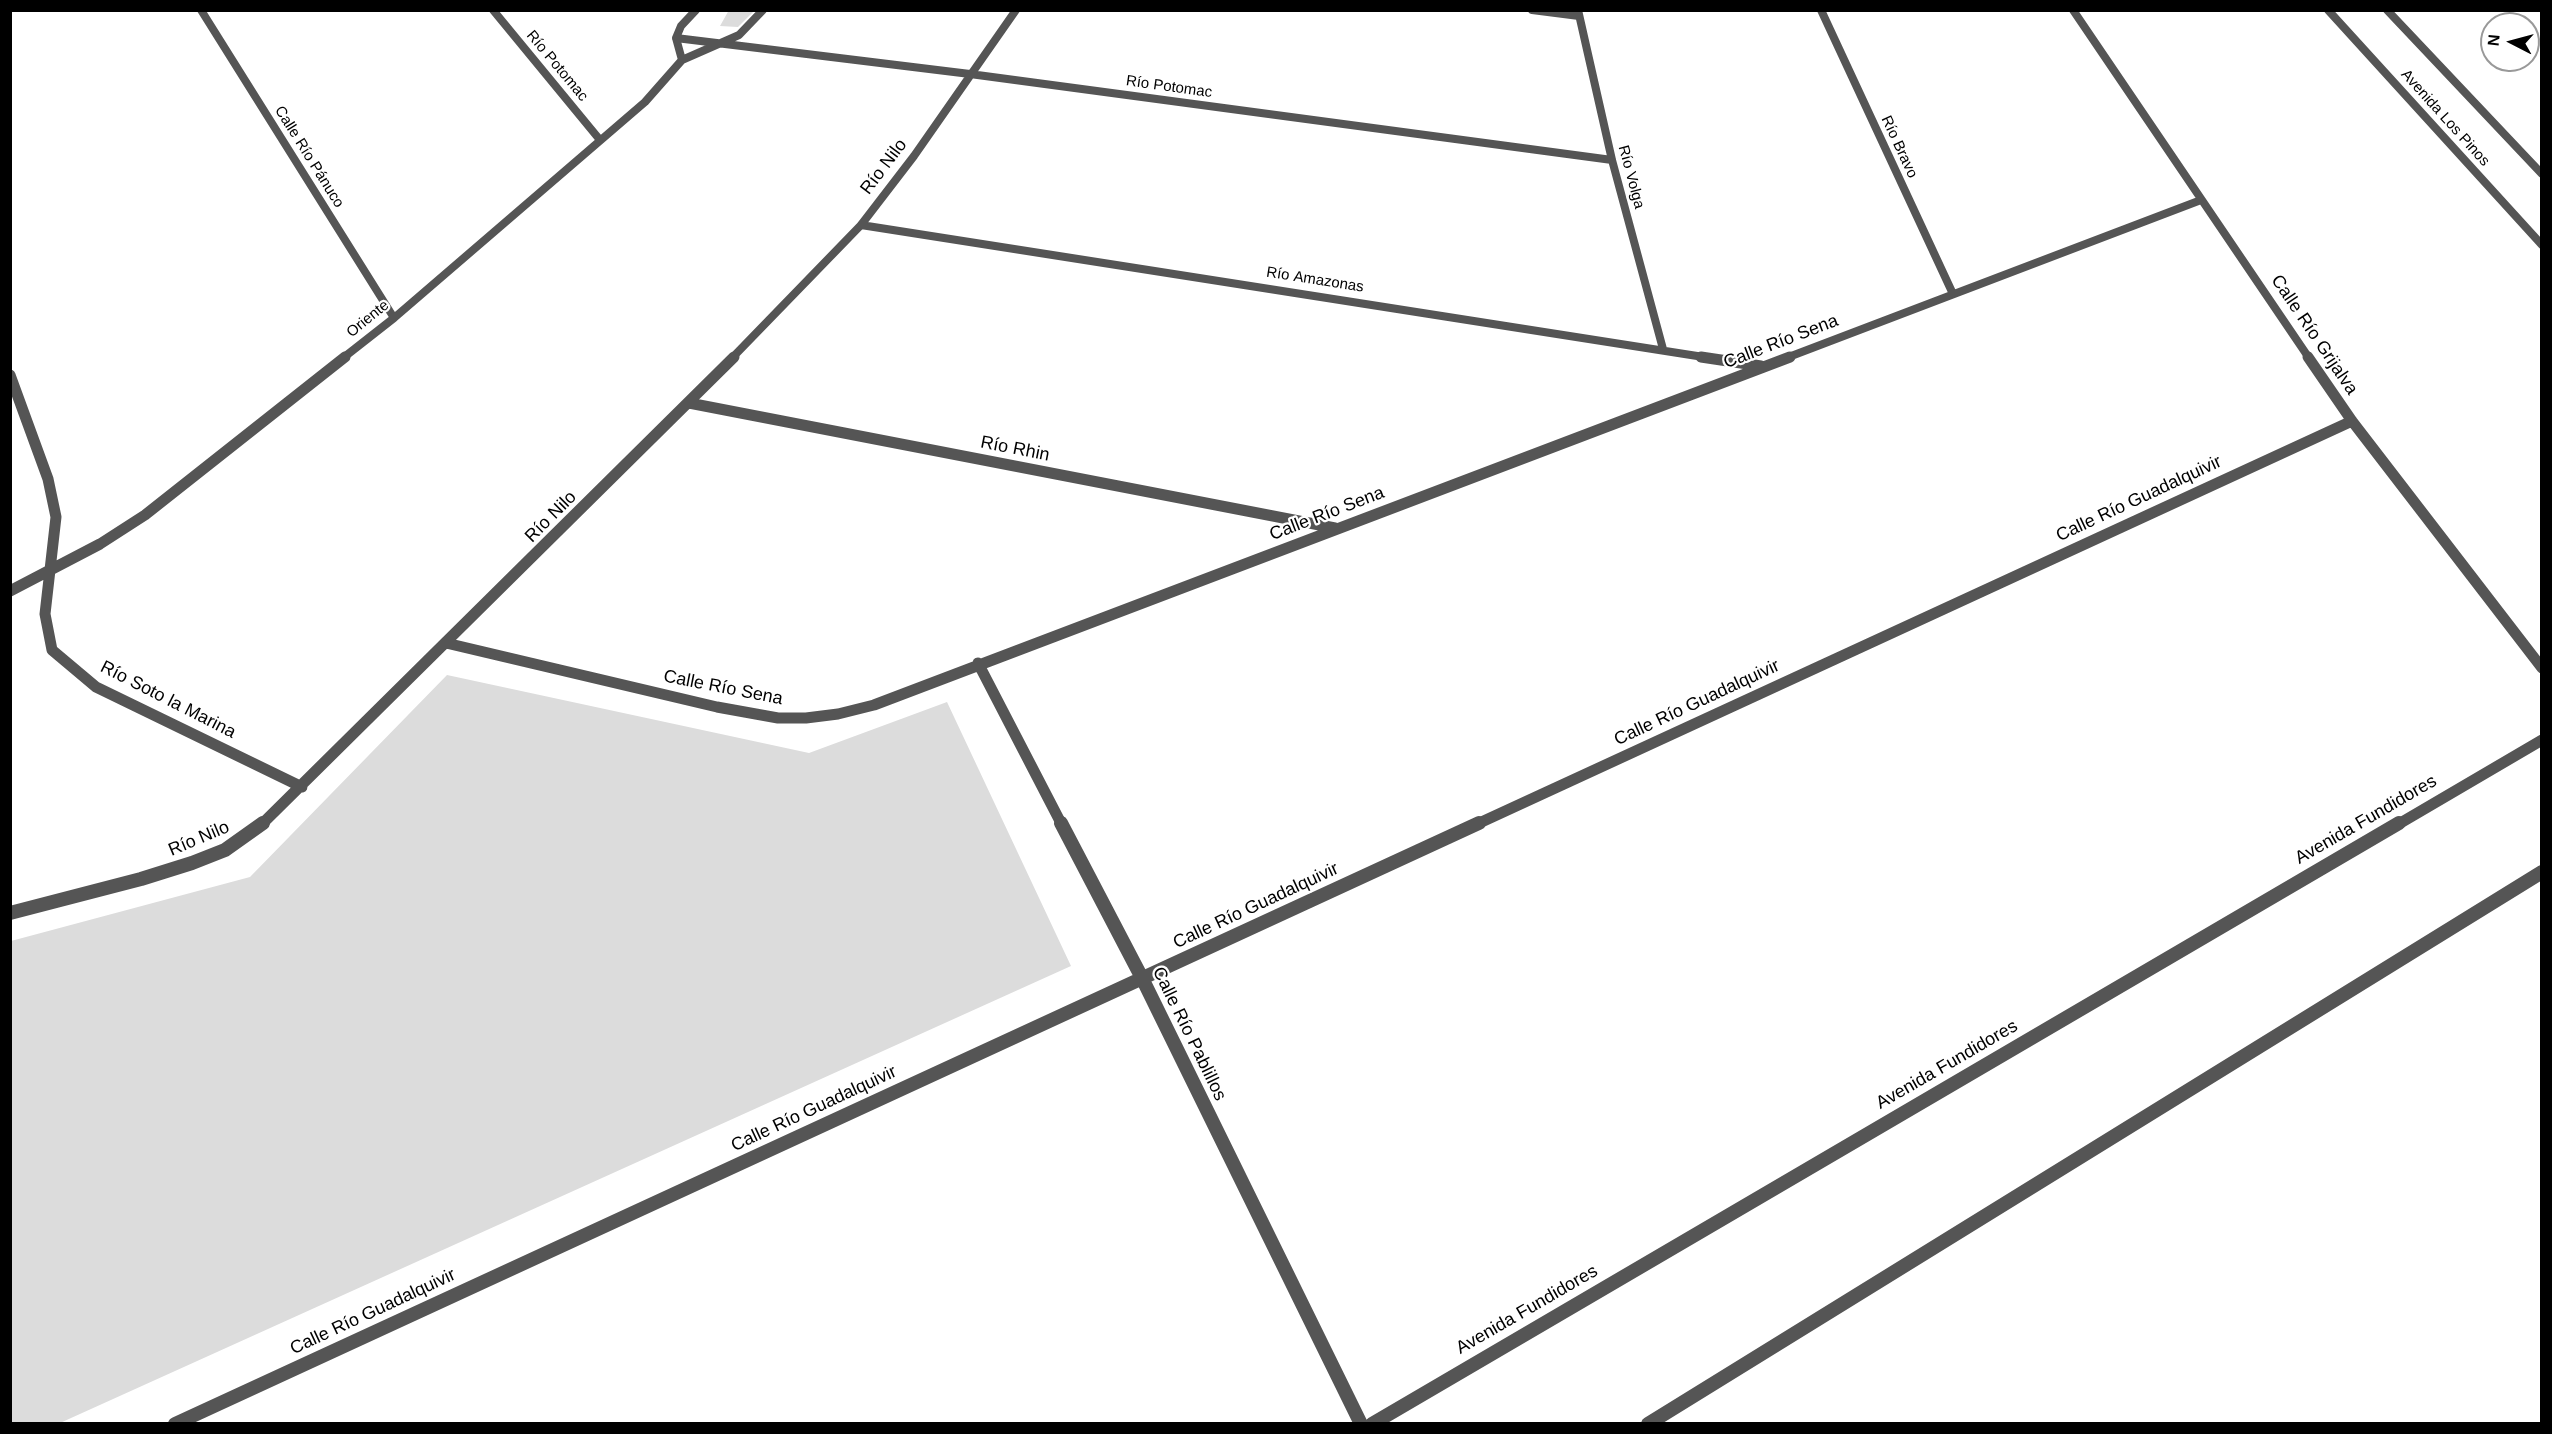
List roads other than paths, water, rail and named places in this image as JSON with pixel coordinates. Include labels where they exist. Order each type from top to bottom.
[{"type":"street","name":"Calle Río Pánuco","points":[[201,10],[394,318]]},
{"type":"street","name":"Río Potomac","points":[[493,10],[600,140]]},
{"type":"street","points":[[682,60],[676,38],[681,26],[696,10]]},
{"type":"street","name":"Oriente","points":[[10,591],[100,544],[145,515],[394,318],[645,102],[682,60],[739,35],[763,10]]},
{"type":"street","name":"Río Nilo","points":[[10,913],[141,879],[225,850],[268,820],[689,403],[861,225],[914,156],[1016,10]]},
{"type":"street","points":[[1532,10],[1579,13]]},
{"type":"street","name":"Río Bravo","points":[[1821,10],[1953,294]]},
{"type":"street","name":"Calle Río Grijalva","points":[[2073,10],[2352,421],[2541,668]]},
{"type":"street","name":"Avenida Los Pinos","points":[[2328,10],[2541,244]]},
{"type":"street","name":"Avenida Los Pinos","points":[[2387,10],[2541,174]]},
{"type":"street","name":"Río Volga","points":[[1579,13],[1612,160],[1663,349]]},
{"type":"street","name":"Río Potomac","points":[[676,38],[970,74],[1612,160]]},
{"type":"street","name":"Calle Río Sena","points":[[446,643],[717,707],[778,718],[806,718],[838,714],[874,705],[978,663],[2201,200]]},
{"type":"street","name":"Río Amazonas","points":[[861,225],[1763,366]]},
{"type":"street","name":"Río Soto la Marina","points":[[11,377],[48,479],[56,517],[45,614],[52,650],[96,687],[302,787]]},
{"type":"street","name":"Río Rhin","points":[[689,403],[1335,528]]},
{"type":"street","name":"Calle Río Guadalquivir","points":[[175,1424],[2352,421]]},
{"type":"street","name":"Calle Río Pablillos","points":[[978,663],[1142,978],[1361,1424]]},
{"type":"street","name":"Avenida Fundidores","points":[[1371,1424],[2541,740]]},
{"type":"street","points":[[1648,1424],[2541,872]]}]
